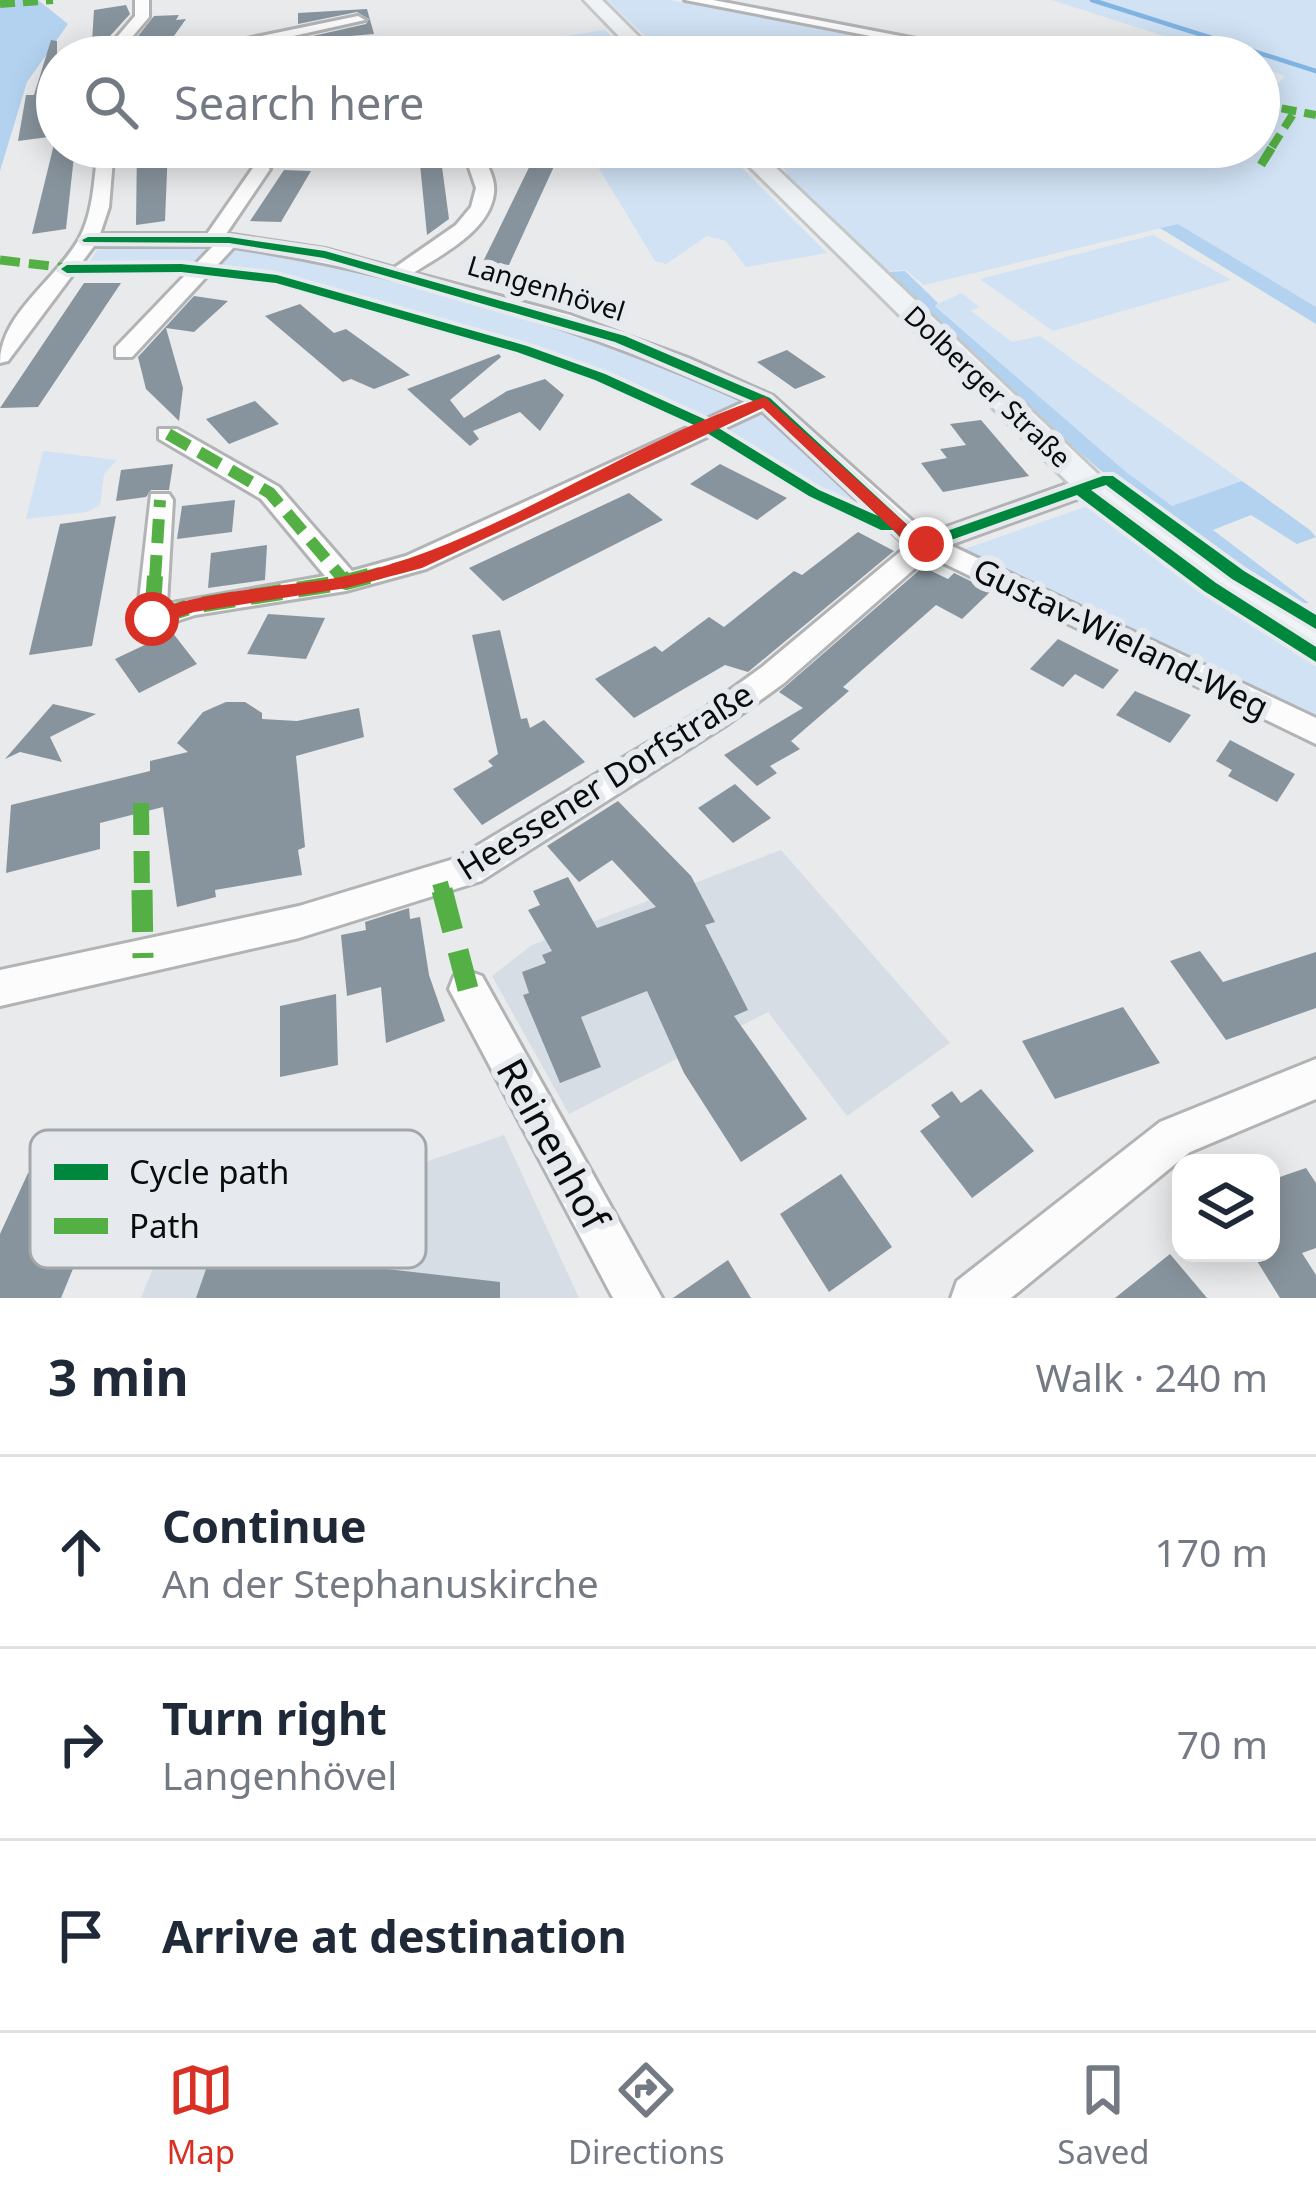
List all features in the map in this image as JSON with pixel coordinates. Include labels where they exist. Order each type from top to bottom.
[{"type":"main road","points":[[592,0],[629,36]]},
{"type":"main road","name":"Dolberger Straße","points":[[763,168],[1090,485],[1308,626]]},
{"type":"street","points":[[125,36],[142,17],[142,0]]},
{"type":"street","points":[[692,0],[889,36]]},
{"type":"street","points":[[280,36],[358,20]]},
{"type":"street","points":[[0,356],[88,240],[100,207],[104,168]]},
{"type":"street","points":[[400,273],[458,231],[479,206],[484,182],[478,168]]},
{"type":"street","points":[[124,352],[221,240],[261,169]]},
{"type":"street","name":"Langenhövel","points":[[88,240],[221,240],[325,255],[620,339],[765,401],[909,536],[926,544]]},
{"type":"street","points":[[160,500],[152,619],[192,606],[346,582],[416,563],[765,401]]},
{"type":"street","points":[[168,434],[270,493],[346,582]]},
{"type":"street","name":"Heessener Dorfstraße","points":[[0,988],[299,922],[410,892],[468,870],[715,717],[773,675],[926,544],[1090,485]]},
{"type":"street","name":"Gustav-Wieland-Weg","points":[[926,544],[1316,732]]},
{"type":"street","name":"Reinenhof","points":[[467,989],[639,1298]]},
{"type":"street","points":[[974,1298],[1175,1137],[1316,1079]]},
{"type":"shaded area","points":[[0,0],[38,0],[68,24],[60,36],[36,36],[36,69],[27,82],[0,171]]},
{"type":"shaded area","points":[[607,0],[669,0],[862,36],[645,36]]},
{"type":"shaded area","points":[[1052,0],[1316,0],[1316,307],[1178,224],[924,285],[906,270],[887,271],[784,175],[788,173],[783,168],[1280,168],[1280,81],[1285,76],[1280,74],[1280,36],[1164,36]]},
{"type":"shaded area","points":[[605,30],[611,36],[565,36]]},
{"type":"shaded area","points":[[599,168],[742,168],[827,253],[746,267],[726,241],[707,236],[666,264],[655,261]]},
{"type":"shaded area","points":[[1178,224],[1316,307],[1316,324],[1160,228]]},
{"type":"shaded area","points":[[1153,235],[1231,280],[1053,331],[980,279]]},
{"type":"shaded area","points":[[125,245],[213,245],[308,258],[548,322],[663,363],[739,398],[767,416],[864,507],[859,511],[787,473],[703,420],[586,366],[535,350],[283,277],[176,264],[88,265],[97,250]]},
{"type":"shaded area","points":[[905,271],[938,303],[935,306],[1126,472],[1172,506],[1242,481],[1310,530],[1316,537],[1297,544],[1251,515],[1213,530],[1309,603],[1271,593],[1157,517],[1027,406],[887,272]]},
{"type":"shaded area","points":[[962,293],[979,307],[971,311],[1012,342],[1040,336],[1242,481],[1172,506],[1126,473],[935,305]]},
{"type":"shaded area","points":[[43,451],[117,460],[104,474],[100,505],[87,512],[26,519]]},
{"type":"shaded area","points":[[1088,506],[1316,664],[1316,722],[956,552]]},
{"type":"shaded area","points":[[781,850],[950,1043],[847,1116],[768,1012],[569,1114],[492,976],[532,945]]},
{"type":"shaded area","points":[[504,1135],[579,1298],[141,1298],[153,1268],[426,1268],[426,1162]]},
{"type":"building","points":[[126,5],[130,14],[110,36],[92,36],[94,10]]},
{"type":"building","points":[[367,9],[374,34],[313,36],[366,24],[369,19],[357,12],[298,24],[298,13]]},
{"type":"building","points":[[154,16],[186,19],[174,36],[138,36]]},
{"type":"building","points":[[36,89],[36,139],[18,141],[26,95],[34,95]]},
{"type":"building","points":[[48,168],[73,168],[66,229],[32,234]]},
{"type":"building","points":[[137,168],[167,168],[165,221],[136,225]]},
{"type":"building","points":[[420,168],[442,168],[449,219],[427,235]]},
{"type":"building","points":[[529,168],[553,168],[503,278],[478,272]]},
{"type":"building","points":[[284,170],[311,171],[281,222],[250,221]]},
{"type":"building","points":[[84,283],[121,283],[38,407],[0,408]]},
{"type":"building","points":[[194,296],[228,301],[194,332],[166,328],[183,388],[179,421],[146,389],[138,357]]},
{"type":"building","points":[[300,304],[334,333],[346,329],[410,375],[374,389],[351,379],[343,382],[265,316]]},
{"type":"building","points":[[787,350],[826,377],[795,389],[757,362]]},
{"type":"building","points":[[499,354],[450,400],[464,418],[507,391],[545,379],[564,395],[540,431],[520,412],[473,431],[479,439],[470,446],[407,389]]},
{"type":"building","points":[[255,401],[279,424],[229,444],[206,419]]},
{"type":"building","points":[[981,420],[1029,476],[943,492],[921,463],[947,458],[940,449],[966,445],[950,424]]},
{"type":"building","points":[[173,464],[169,490],[151,490],[146,497],[116,501],[121,470]]},
{"type":"building","points":[[720,464],[787,498],[757,520],[690,484]]},
{"type":"building","points":[[629,493],[663,520],[503,601],[469,568]]},
{"type":"building","points":[[235,500],[232,532],[177,539],[182,506]]},
{"type":"building","points":[[116,516],[92,646],[29,655],[60,524]]},
{"type":"building","points":[[858,532],[894,551],[748,672],[725,665],[634,718],[595,679],[655,646],[662,652],[709,617],[724,627],[794,571],[802,575]]},
{"type":"building","points":[[267,545],[265,580],[208,588],[211,553]]},
{"type":"building","points":[[923,567],[948,579],[954,573],[991,591],[962,619],[936,605],[843,687],[849,691],[791,741],[800,749],[770,766],[777,773],[757,786],[724,755],[803,708],[779,692]]},
{"type":"building","points":[[268,614],[325,618],[306,659],[247,654]]},
{"type":"building","points":[[500,630],[521,719],[527,718],[530,728],[544,720],[585,762],[482,825],[453,789],[493,766],[488,761],[498,754],[472,635]]},
{"type":"building","points":[[172,632],[197,664],[139,693],[115,659]]},
{"type":"building","points":[[1058,639],[1119,670],[1103,689],[1075,674],[1063,687],[1030,669]]},
{"type":"building","points":[[1135,691],[1191,715],[1170,743],[1116,715]]},
{"type":"building","points":[[226,702],[245,702],[262,713],[262,719],[297,721],[359,708],[364,737],[296,756],[305,847],[298,850],[302,875],[215,890],[216,897],[177,907],[163,807],[100,823],[100,849],[6,873],[11,805],[150,771],[150,761],[188,752],[177,743],[203,712]]},
{"type":"building","points":[[53,704],[96,714],[50,737],[62,762],[20,752],[5,759]]},
{"type":"building","points":[[1230,740],[1295,774],[1277,802],[1228,776],[1232,770],[1216,761]]},
{"type":"building","points":[[735,784],[771,818],[733,843],[698,808]]},
{"type":"building","points":[[618,801],[691,876],[715,922],[705,925],[748,1010],[734,1016],[807,1119],[741,1162],[684,1073],[647,991],[581,1017],[601,1067],[560,1083],[523,995],[529,993],[522,972],[546,963],[542,955],[552,951],[528,910],[540,905],[533,891],[568,877],[597,928],[656,907],[612,860],[579,882],[547,846]]},
{"type":"building","points":[[409,908],[410,919],[420,917],[429,975],[445,1021],[386,1043],[381,987],[347,996],[341,935],[366,930],[365,922]]},
{"type":"building","points":[[1200,951],[1223,982],[1316,952],[1316,1008],[1226,1040],[1170,961]]},
{"type":"building","points":[[336,994],[338,1065],[280,1077],[280,1006]]},
{"type":"building","points":[[1123,1007],[1160,1063],[1055,1099],[1022,1041]]},
{"type":"building","points":[[981,1089],[1034,1151],[972,1198],[920,1131],[940,1117],[931,1105],[952,1091],[961,1103]]},
{"type":"building","points":[[1306,1168],[1316,1183],[1316,1248],[1302,1253],[1316,1275],[1316,1298],[1280,1298],[1258,1262],[1280,1262],[1280,1177]]},
{"type":"building","points":[[30,1173],[30,1268],[73,1268],[61,1298],[0,1298],[0,1234]]},
{"type":"building","points":[[841,1174],[892,1247],[829,1292],[780,1214]]},
{"type":"building","points":[[1170,1254],[1172,1262],[1207,1298],[1115,1298]]},
{"type":"building","points":[[728,1260],[751,1298],[673,1298]]},
{"type":"building","points":[[206,1268],[378,1268],[500,1282],[500,1298],[196,1298]]},
{"type":"waterway","points":[[1092,0],[1206,36]]},
{"type":"waterway","points":[[1280,60],[1316,71]]},
{"type":"marked path","points":[[0,4],[53,0]]},
{"type":"marked path","points":[[1280,108],[1316,115]]},
{"type":"marked path","points":[[1280,135],[1295,111]]},
{"type":"marked path","points":[[0,260],[76,269]]},
{"type":"marked path","points":[[168,434],[270,493],[346,582],[416,563]]},
{"type":"marked path","points":[[160,500],[152,619],[192,606],[346,582]]},
{"type":"marked path","points":[[141,803],[143,958]]},
{"type":"marked path","points":[[440,883],[468,989]]},
{"type":"cycle path","points":[[88,240],[229,240],[325,255],[620,339],[765,401],[909,536],[926,544],[1108,479],[1238,575],[1316,623]]},
{"type":"cycle path","points":[[67,269],[181,268],[277,279],[522,349],[600,377],[699,422],[814,493],[887,526]]},
{"type":"cycle path","points":[[1079,489],[1210,587],[1316,656]]},
{"type":"route","points":[[152,619],[192,606],[346,582],[416,563],[765,401],[909,536],[926,544]]}]
